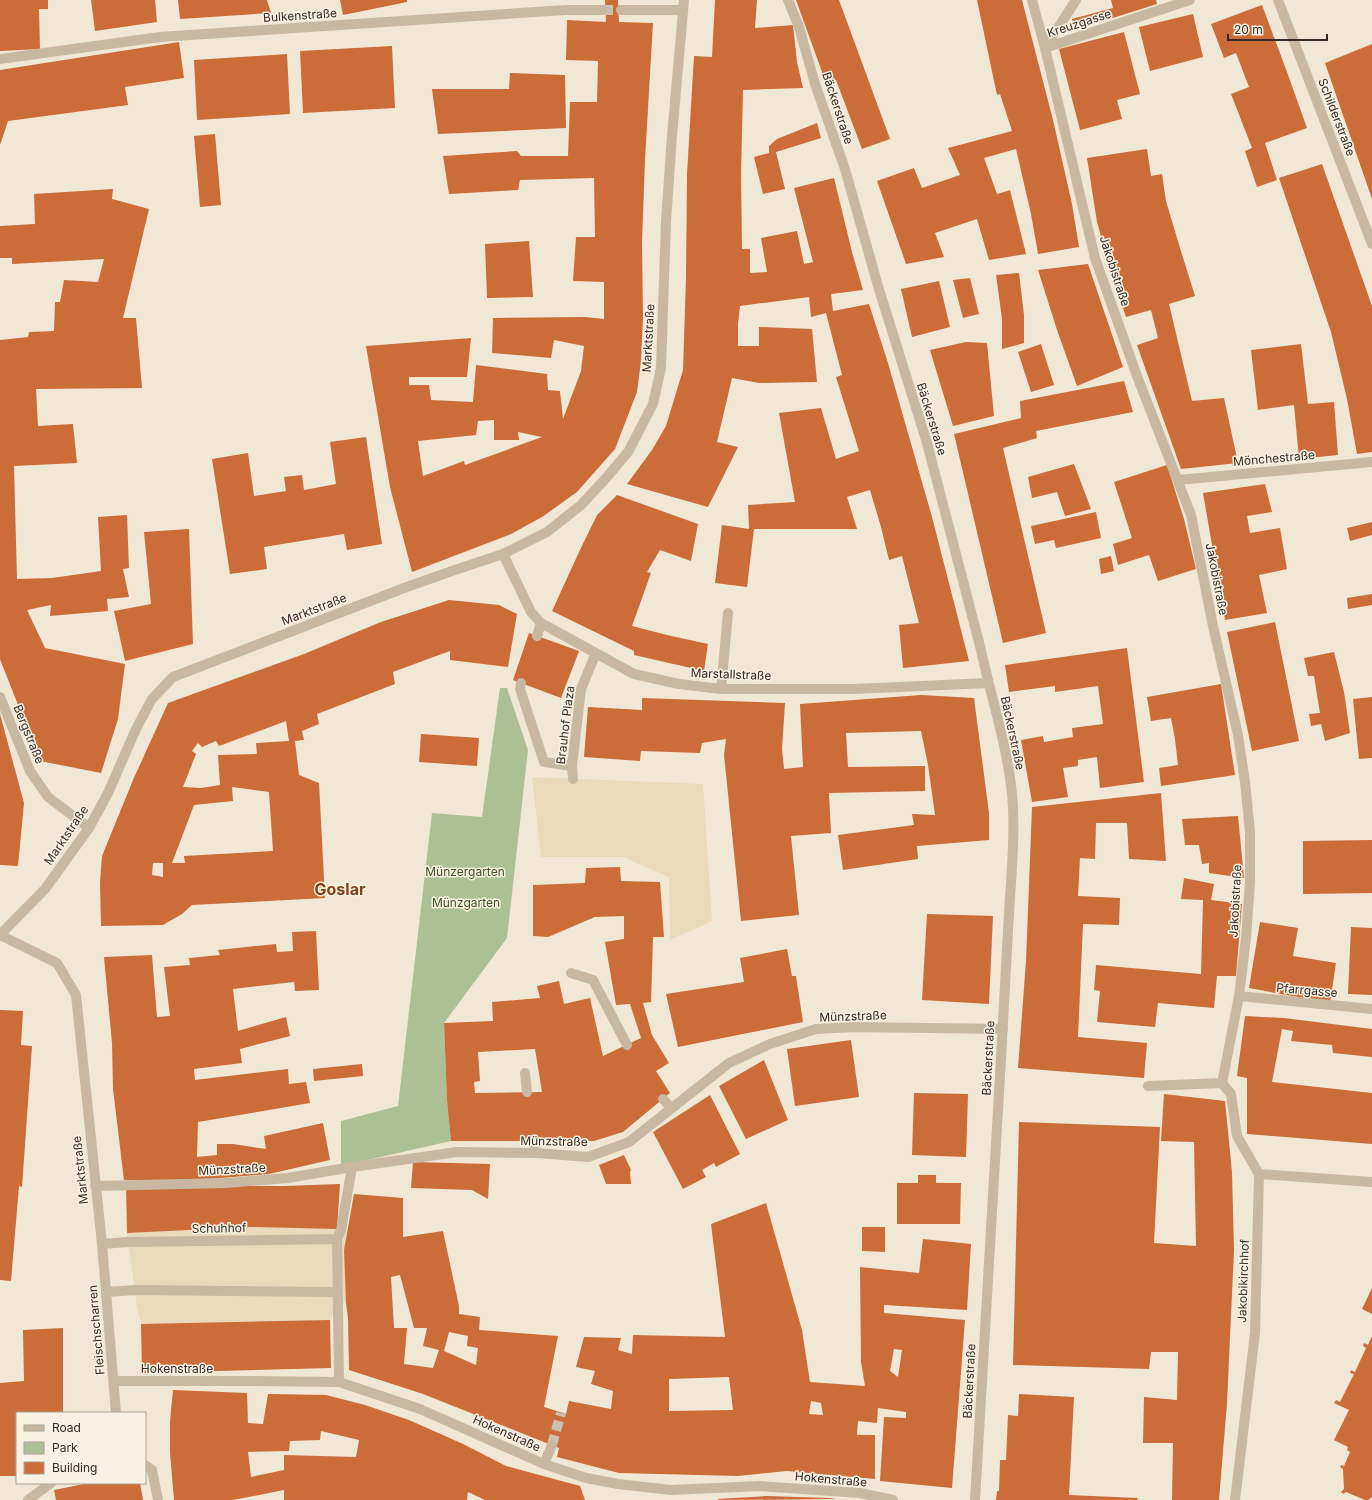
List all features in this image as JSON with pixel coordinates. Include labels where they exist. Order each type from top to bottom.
[{"type":"street","name":"Bäckerstraße","points":[[788,0],[799,26],[815,84],[844,169],[878,286],[927,443],[981,650],[988,683],[997,712],[1006,754],[1013,806],[1013,853],[975,1500]]},
{"type":"street","name":"Jakobistraße","points":[[1032,0],[1045,48],[1095,258],[1137,376],[1191,515],[1238,735],[1250,832],[1250,882],[1246,938],[1239,996],[1222,1083]]},
{"type":"street","points":[[1045,48],[1076,0]]},
{"type":"street","name":"Kreuzgasse","points":[[1045,48],[1190,0]]},
{"type":"street","name":"Schilderstraße","points":[[1278,0],[1372,244]]},
{"type":"street","points":[[621,10],[684,5]]},
{"type":"street","name":"Marktstraße","points":[[102,1244],[76,995],[57,963],[0,935],[45,889],[89,828],[108,793],[136,729],[152,699],[172,676],[431,578],[503,554],[547,532],[581,505],[628,452],[653,404],[661,368],[666,221],[684,5]]},
{"type":"street","name":"Bulkenstraße","points":[[0,59],[160,37],[566,10],[603,10]]},
{"type":"street","name":"Mönchestraße","points":[[1178,480],[1372,462]]},
{"type":"street","name":"Marstallstraße","points":[[503,554],[531,612],[542,623],[634,674],[679,684],[721,689],[854,688],[988,683]]},
{"type":"street","points":[[721,689],[728,613]]},
{"type":"street","points":[[537,636],[542,623]]},
{"type":"street","name":"Brauhof Plaza","points":[[573,779],[572,766],[581,689],[596,653]]},
{"type":"street","points":[[521,683],[520,689],[544,762],[572,766]]},
{"type":"street","name":"Bergstraße","points":[[0,697],[30,771],[48,797],[89,828]]},
{"type":"street","points":[[571,973],[593,980],[627,1045]]},
{"type":"street","name":"Pfarrgasse","points":[[1239,996],[1372,1009]]},
{"type":"street","name":"Münzstraße","points":[[95,1186],[234,1182],[288,1178],[457,1152],[537,1153],[588,1157],[629,1142],[670,1108],[729,1063],[770,1044],[816,1029],[854,1027],[1003,1030]]},
{"type":"street","points":[[525,1073],[527,1092]]},
{"type":"street","points":[[1148,1086],[1222,1083],[1231,1094],[1237,1136],[1259,1174],[1372,1182]]},
{"type":"street","points":[[663,1099],[670,1108]]},
{"type":"street","points":[[533,1141],[537,1153]]},
{"type":"street","points":[[339,1382],[337,1239],[341,1230],[352,1167]]},
{"type":"street","name":"Jakobikirchhof","points":[[1235,1500],[1255,1332],[1259,1174]]},
{"type":"street","name":"Schuhhof","points":[[102,1244],[128,1242],[337,1239]]},
{"type":"street","name":"Fleischscharren","points":[[102,1244],[116,1412]]},
{"type":"street","points":[[106,1292],[135,1290],[337,1292]]},
{"type":"street","name":"Hokenstraße","points":[[114,1381],[339,1382],[420,1410],[544,1464],[586,1478],[618,1484],[671,1490],[760,1486],[860,1493],[893,1500]]},
{"type":"street","points":[[544,1464],[552,1445]]},
{"type":"street","points":[[146,1466],[152,1470],[158,1500]]},
{"type":"street","points":[[28,1500],[50,1484]]},
{"type":"green space","name":"Münzgarten","points":[[500,688],[507,688],[528,750],[507,938],[444,1023],[447,1101],[451,1141],[341,1166],[341,1121],[398,1106],[432,813],[482,817]]},
{"type":"shaded area","points":[[532,777],[703,784],[712,921],[670,940],[669,877],[623,857],[541,857]]},
{"type":"shaded area","points":[[252,1227],[348,1229],[344,1250],[346,1303],[337,1303],[330,1320],[141,1324],[137,1307],[127,1233]]},
{"type":"building","points":[[0,0],[48,0],[48,9],[39,9],[40,49],[0,51]]},
{"type":"building","points":[[91,0],[155,0],[157,22],[95,31]]},
{"type":"building","points":[[178,0],[267,0],[271,13],[180,19]]},
{"type":"building","points":[[340,0],[407,0],[407,2],[343,15]]},
{"type":"building","points":[[605,0],[618,0],[619,22],[653,23],[642,241],[643,318],[641,361],[637,392],[615,449],[577,492],[542,517],[511,534],[412,572],[390,487],[366,346],[471,338],[467,377],[409,377],[409,385],[429,385],[431,400],[473,402],[476,365],[547,374],[548,390],[560,391],[563,419],[581,371],[584,346],[554,340],[551,358],[492,353],[493,318],[585,317],[604,319],[604,282],[573,281],[576,237],[595,237],[594,178],[520,180],[518,190],[449,194],[443,156],[517,151],[521,156],[568,156],[570,102],[597,102],[598,61],[566,60],[567,20],[606,22]],"holes":[[[494,420],[494,440],[519,440],[518,432],[542,437],[465,465],[464,461],[423,476],[418,441],[476,435],[478,421]]]},
{"type":"building","points":[[715,0],[757,0],[755,28],[793,25],[797,62],[803,88],[743,90],[741,174],[742,249],[750,249],[750,273],[767,272],[761,238],[797,231],[804,264],[813,262],[794,188],[834,178],[863,290],[831,294],[833,311],[869,304],[888,363],[932,517],[969,661],[903,668],[899,625],[919,623],[902,556],[889,560],[870,490],[847,497],[857,529],[754,529],[747,587],[715,583],[722,525],[749,529],[748,505],[795,502],[779,413],[821,408],[836,459],[859,451],[836,377],[842,375],[826,313],[811,317],[809,297],[740,306],[738,346],[759,346],[759,327],[812,329],[817,382],[759,383],[732,378],[717,442],[738,447],[708,507],[627,484],[652,450],[666,426],[683,370],[687,174],[694,56],[712,57]]},
{"type":"building","points":[[796,0],[839,0],[890,139],[862,149],[836,80],[826,83]]},
{"type":"building","points":[[977,0],[1022,0],[1053,120],[1072,204],[1079,247],[1038,254],[1031,214],[1016,149],[984,158],[997,194],[1010,190],[1026,254],[989,260],[977,219],[935,233],[944,257],[906,264],[877,181],[914,168],[922,188],[960,175],[948,148],[1012,131],[1000,94],[997,95]]},
{"type":"building","points":[[1111,0],[1156,0],[1157,4],[1075,28],[1072,19],[1113,8]]},
{"type":"building","points":[[1262,5],[1307,128],[1265,143],[1277,180],[1257,187],[1245,151],[1252,148],[1231,94],[1249,87],[1236,53],[1224,58],[1211,24]]},
{"type":"building","points":[[1193,14],[1203,57],[1150,71],[1139,27]]},
{"type":"building","points":[[1124,32],[1140,94],[1117,100],[1122,119],[1080,130],[1059,49]]},
{"type":"building","points":[[179,42],[184,78],[125,87],[128,105],[8,121],[0,145],[0,70]]},
{"type":"building","points":[[1372,44],[1372,199],[1325,63]]},
{"type":"building","points":[[392,46],[395,108],[303,113],[300,51]]},
{"type":"building","points":[[287,54],[290,114],[197,120],[194,60]]},
{"type":"building","points":[[510,73],[565,75],[566,128],[438,134],[432,89],[509,89]]},
{"type":"building","points":[[817,123],[821,138],[776,152],[785,189],[763,194],[754,157],[769,153],[769,146],[777,139]]},
{"type":"building","points":[[215,134],[221,205],[200,207],[194,136]]},
{"type":"building","points":[[1147,149],[1151,176],[1162,174],[1166,201],[1195,296],[1169,304],[1192,401],[1224,398],[1238,463],[1181,469],[1137,345],[1158,338],[1151,310],[1126,317],[1111,272],[1097,222],[1087,158]]},
{"type":"building","points":[[1322,164],[1372,306],[1372,452],[1357,454],[1347,399],[1331,332],[1279,178]]},
{"type":"building","points":[[113,189],[112,199],[149,209],[123,318],[136,318],[142,388],[36,389],[38,426],[73,424],[77,463],[14,466],[17,579],[52,578],[101,571],[98,517],[127,515],[129,568],[123,569],[129,597],[107,599],[108,611],[50,616],[51,605],[27,610],[45,648],[125,664],[118,719],[101,773],[40,761],[0,659],[0,340],[28,337],[29,332],[54,331],[55,302],[60,302],[64,280],[98,282],[104,259],[12,264],[12,258],[0,258],[0,226],[35,224],[34,194]]},
{"type":"building","points":[[529,241],[533,297],[487,298],[485,244]]},
{"type":"building","points":[[1088,264],[1123,367],[1077,386],[1038,270]]},
{"type":"building","points":[[1019,273],[1024,315],[1024,343],[1002,349],[1002,319],[996,275]]},
{"type":"building","points":[[970,278],[979,314],[963,318],[953,280]]},
{"type":"building","points":[[939,281],[950,327],[912,337],[901,289]]},
{"type":"building","points":[[966,342],[987,343],[994,416],[953,426],[930,350]]},
{"type":"building","points":[[1041,344],[1054,385],[1031,392],[1018,352]]},
{"type":"building","points":[[1301,344],[1308,404],[1334,402],[1338,455],[1299,459],[1294,405],[1258,410],[1251,350]]},
{"type":"building","points":[[1124,381],[1133,412],[1036,431],[1037,438],[1003,448],[1046,633],[1003,643],[954,434],[1021,418],[1020,401]]},
{"type":"building","points":[[366,437],[382,544],[347,550],[344,534],[264,547],[267,569],[230,574],[212,459],[248,453],[254,496],[286,491],[284,477],[302,475],[304,490],[336,484],[330,442]]},
{"type":"building","points":[[1074,464],[1091,509],[1065,516],[1057,492],[1032,498],[1028,477]]},
{"type":"building","points":[[1167,465],[1184,519],[1196,569],[1158,581],[1149,555],[1118,565],[1113,544],[1132,538],[1114,482]]},
{"type":"building","points":[[1265,484],[1272,512],[1247,516],[1250,533],[1280,528],[1287,569],[1259,575],[1267,613],[1225,620],[1203,493]]},
{"type":"building","points":[[617,495],[698,524],[691,561],[660,550],[647,572],[651,573],[632,626],[708,644],[704,671],[634,655],[634,651],[552,611],[597,515]]},
{"type":"building","points":[[1096,512],[1101,538],[1056,548],[1054,540],[1035,544],[1031,526]]},
{"type":"building","points":[[1372,522],[1372,535],[1350,541],[1347,528]]},
{"type":"building","points":[[189,529],[193,644],[125,661],[114,611],[151,604],[144,532]]},
{"type":"building","points":[[1111,556],[1114,571],[1101,574],[1099,559]]},
{"type":"building","points":[[1372,594],[1372,605],[1348,609],[1347,598]]},
{"type":"building","points":[[449,600],[499,605],[517,614],[508,667],[450,660],[450,651],[393,672],[395,684],[317,714],[319,724],[302,731],[304,740],[295,741],[299,775],[319,783],[325,898],[192,905],[182,914],[163,925],[101,926],[100,882],[102,856],[133,780],[168,703],[304,654],[381,622]],"holes":[[[286,721],[289,741],[256,743],[257,754],[218,755],[220,785],[201,788],[183,787],[196,754],[192,751],[198,743],[202,747],[216,741],[219,746]],[[232,787],[269,792],[273,851],[184,856],[185,863],[172,863],[194,805],[233,801]],[[153,863],[163,863],[163,877],[152,875]]]},
{"type":"building","points":[[1275,622],[1299,741],[1252,751],[1227,632]]},
{"type":"building","points":[[529,633],[579,651],[561,698],[513,680]]},
{"type":"building","points":[[1127,648],[1144,782],[1100,788],[1097,757],[1078,760],[1078,766],[1063,768],[1068,797],[1032,802],[1021,740],[1043,736],[1044,742],[1073,737],[1072,728],[1103,724],[1098,686],[1055,692],[1055,686],[1009,692],[1005,665]]},
{"type":"building","points":[[1334,652],[1344,692],[1350,733],[1325,741],[1321,724],[1311,726],[1309,714],[1320,713],[1314,676],[1308,676],[1304,658]]},
{"type":"building","points":[[1221,684],[1235,775],[1161,786],[1159,768],[1178,765],[1175,739],[1171,718],[1151,721],[1147,697]]},
{"type":"building","points":[[921,695],[974,698],[989,813],[989,840],[917,846],[918,859],[843,870],[838,835],[914,825],[912,814],[935,815],[928,765],[921,731],[846,733],[848,767],[925,766],[925,791],[829,793],[831,833],[791,836],[799,915],[741,921],[724,755],[726,739],[702,743],[700,753],[641,751],[640,761],[584,757],[588,707],[642,710],[642,698],[785,703],[782,749],[784,769],[803,767],[800,704]]},
{"type":"building","points":[[1372,697],[1372,758],[1359,759],[1353,699]]},
{"type":"building","points":[[0,714],[24,803],[18,866],[0,865]]},
{"type":"building","points":[[421,734],[479,738],[477,766],[419,762]]},
{"type":"building","points":[[1161,793],[1166,861],[1129,859],[1127,823],[1096,823],[1095,859],[1080,858],[1078,896],[1120,898],[1119,925],[1083,924],[1078,1037],[1147,1043],[1144,1078],[1018,1068],[1026,961],[1032,807]]},
{"type":"building","points":[[1238,816],[1244,878],[1209,873],[1209,863],[1202,864],[1199,845],[1185,845],[1182,819]]},
{"type":"building","points":[[1372,840],[1372,893],[1303,894],[1303,841]]},
{"type":"building","points":[[620,867],[621,881],[660,882],[664,937],[653,937],[651,1002],[643,1003],[652,1035],[669,1063],[656,1071],[670,1093],[623,1132],[594,1141],[451,1141],[447,1101],[444,1023],[493,1021],[492,1002],[540,998],[537,986],[559,981],[564,1004],[590,998],[603,1056],[641,1038],[630,1004],[616,1005],[605,942],[624,939],[624,916],[595,917],[548,937],[533,936],[533,885],[585,883],[586,868]],"holes":[[[535,1049],[542,1092],[475,1093],[474,1082],[480,1081],[478,1052]]]},
{"type":"building","points":[[1184,878],[1214,884],[1211,900],[1242,904],[1236,976],[1217,976],[1214,1008],[1158,1003],[1155,1027],[1097,1022],[1100,991],[1094,990],[1096,965],[1201,974],[1203,900],[1181,899]]},
{"type":"building","points":[[927,914],[993,916],[989,1004],[922,1000]]},
{"type":"building","points":[[1260,922],[1298,928],[1293,956],[1336,963],[1330,1003],[1249,988]]},
{"type":"building","points":[[1351,927],[1372,928],[1372,995],[1348,994]]},
{"type":"building","points":[[316,931],[319,990],[295,991],[294,982],[233,989],[238,1031],[286,1017],[290,1036],[240,1049],[242,1063],[194,1069],[195,1080],[288,1069],[289,1084],[306,1082],[310,1103],[198,1122],[197,1157],[217,1155],[217,1144],[233,1144],[266,1149],[264,1136],[323,1123],[330,1160],[269,1174],[197,1180],[124,1180],[113,1089],[112,1043],[104,957],[152,955],[157,1017],[170,1016],[164,967],[190,965],[189,958],[220,955],[218,950],[276,944],[277,952],[293,951],[292,932]]},
{"type":"building","points":[[787,949],[792,976],[796,976],[803,1022],[678,1047],[666,994],[744,982],[740,958]]},
{"type":"building","points":[[0,1010],[23,1011],[21,1045],[32,1046],[22,1187],[19,1186],[11,1281],[0,1280]]},
{"type":"building","points":[[1245,1016],[1284,1018],[1372,1029],[1372,1057],[1333,1053],[1332,1045],[1291,1041],[1293,1031],[1282,1029],[1272,1082],[1372,1093],[1372,1144],[1247,1134],[1247,1078],[1237,1076]]},
{"type":"building","points":[[851,1040],[859,1097],[795,1106],[787,1049]]},
{"type":"building","points":[[764,1060],[788,1120],[746,1139],[719,1086]]},
{"type":"building","points":[[362,1064],[363,1076],[314,1081],[313,1069]]},
{"type":"building","points":[[914,1093],[968,1094],[966,1157],[912,1155]]},
{"type":"building","points":[[1164,1094],[1225,1101],[1232,1172],[1234,1250],[1227,1403],[1219,1500],[1172,1500],[1173,1443],[1143,1443],[1144,1397],[1177,1400],[1178,1352],[1151,1352],[1149,1369],[1013,1365],[1019,1122],[1160,1127],[1154,1243],[1196,1246],[1194,1142],[1161,1141]]},
{"type":"building","points":[[710,1095],[740,1154],[716,1167],[714,1163],[702,1170],[706,1177],[683,1189],[653,1132]]},
{"type":"building","points":[[624,1155],[631,1170],[631,1184],[606,1184],[599,1165]]},
{"type":"building","points":[[413,1162],[490,1164],[488,1199],[472,1190],[411,1188]]},
{"type":"building","points":[[918,1175],[936,1175],[936,1183],[961,1183],[960,1224],[897,1224],[897,1183],[918,1183]]},
{"type":"building","points":[[340,1184],[337,1229],[252,1227],[127,1233],[126,1186],[284,1186]]},
{"type":"building","points":[[354,1194],[403,1198],[403,1237],[443,1231],[459,1306],[459,1314],[480,1317],[479,1330],[558,1336],[544,1407],[566,1414],[569,1401],[611,1409],[613,1391],[591,1384],[595,1371],[576,1367],[584,1337],[621,1338],[618,1350],[632,1354],[633,1335],[725,1337],[711,1224],[766,1203],[802,1330],[810,1382],[865,1386],[861,1362],[860,1267],[919,1273],[923,1239],[971,1244],[967,1310],[884,1305],[884,1313],[965,1320],[952,1488],[880,1481],[884,1417],[906,1418],[906,1412],[878,1408],[877,1423],[858,1421],[857,1435],[875,1435],[875,1479],[787,1471],[738,1476],[619,1473],[557,1457],[559,1448],[423,1394],[349,1370],[344,1250]],"holes":[[[400,1275],[414,1328],[427,1328],[423,1346],[439,1350],[433,1368],[404,1364],[407,1328],[394,1328],[391,1277]],[[449,1332],[468,1336],[467,1346],[478,1348],[476,1365],[444,1351]],[[894,1349],[902,1350],[898,1377],[890,1371]],[[729,1377],[733,1410],[669,1411],[669,1379]],[[811,1401],[821,1403],[823,1415],[809,1414]]]},
{"type":"building","points":[[862,1227],[885,1227],[885,1252],[862,1251]]},
{"type":"building","points":[[1372,1288],[1372,1314],[1362,1309]]},
{"type":"building","points":[[330,1320],[331,1368],[142,1373],[141,1324]]},
{"type":"building","points":[[63,1328],[63,1412],[16,1412],[16,1476],[0,1476],[0,1383],[24,1381],[23,1330]]},
{"type":"building","points":[[1372,1336],[1372,1497],[1365,1500],[1346,1492],[1343,1494],[1341,1492],[1344,1489],[1343,1469],[1340,1467],[1341,1465],[1344,1466],[1350,1452],[1347,1450],[1348,1447],[1334,1440],[1349,1410],[1334,1403],[1336,1400],[1340,1402],[1354,1374],[1350,1373],[1351,1370],[1355,1372],[1366,1348],[1363,1346],[1364,1343],[1368,1345]]},
{"type":"building","points":[[173,1390],[247,1393],[248,1423],[263,1424],[268,1394],[326,1395],[365,1405],[409,1420],[463,1444],[506,1466],[580,1486],[585,1500],[485,1500],[468,1492],[467,1500],[284,1500],[284,1490],[233,1500],[174,1500],[170,1453],[170,1421]],"holes":[[[321,1431],[359,1440],[356,1457],[284,1455],[284,1470],[251,1477],[248,1452],[289,1451],[290,1441],[320,1440]]]},
{"type":"building","points":[[1019,1394],[1074,1397],[1069,1495],[1138,1498],[1137,1500],[996,1500],[997,1491],[999,1491],[1000,1460],[1006,1460],[1008,1415],[1018,1416]]},
{"type":"building","points":[[84,1484],[140,1484],[143,1500],[56,1500],[54,1490]]},
{"type":"building","points":[[766,1496],[830,1498],[836,1499],[718,1500]]},
{"type":"tunnel","points":[[603,10],[621,10]]},
{"type":"tunnel","points":[[552,1445],[561,1413]]},
{"type":"district","name":"Goslar","points":[[340,889]]},
{"type":"park label","name":"Münzergarten","points":[[465,871]]}]
